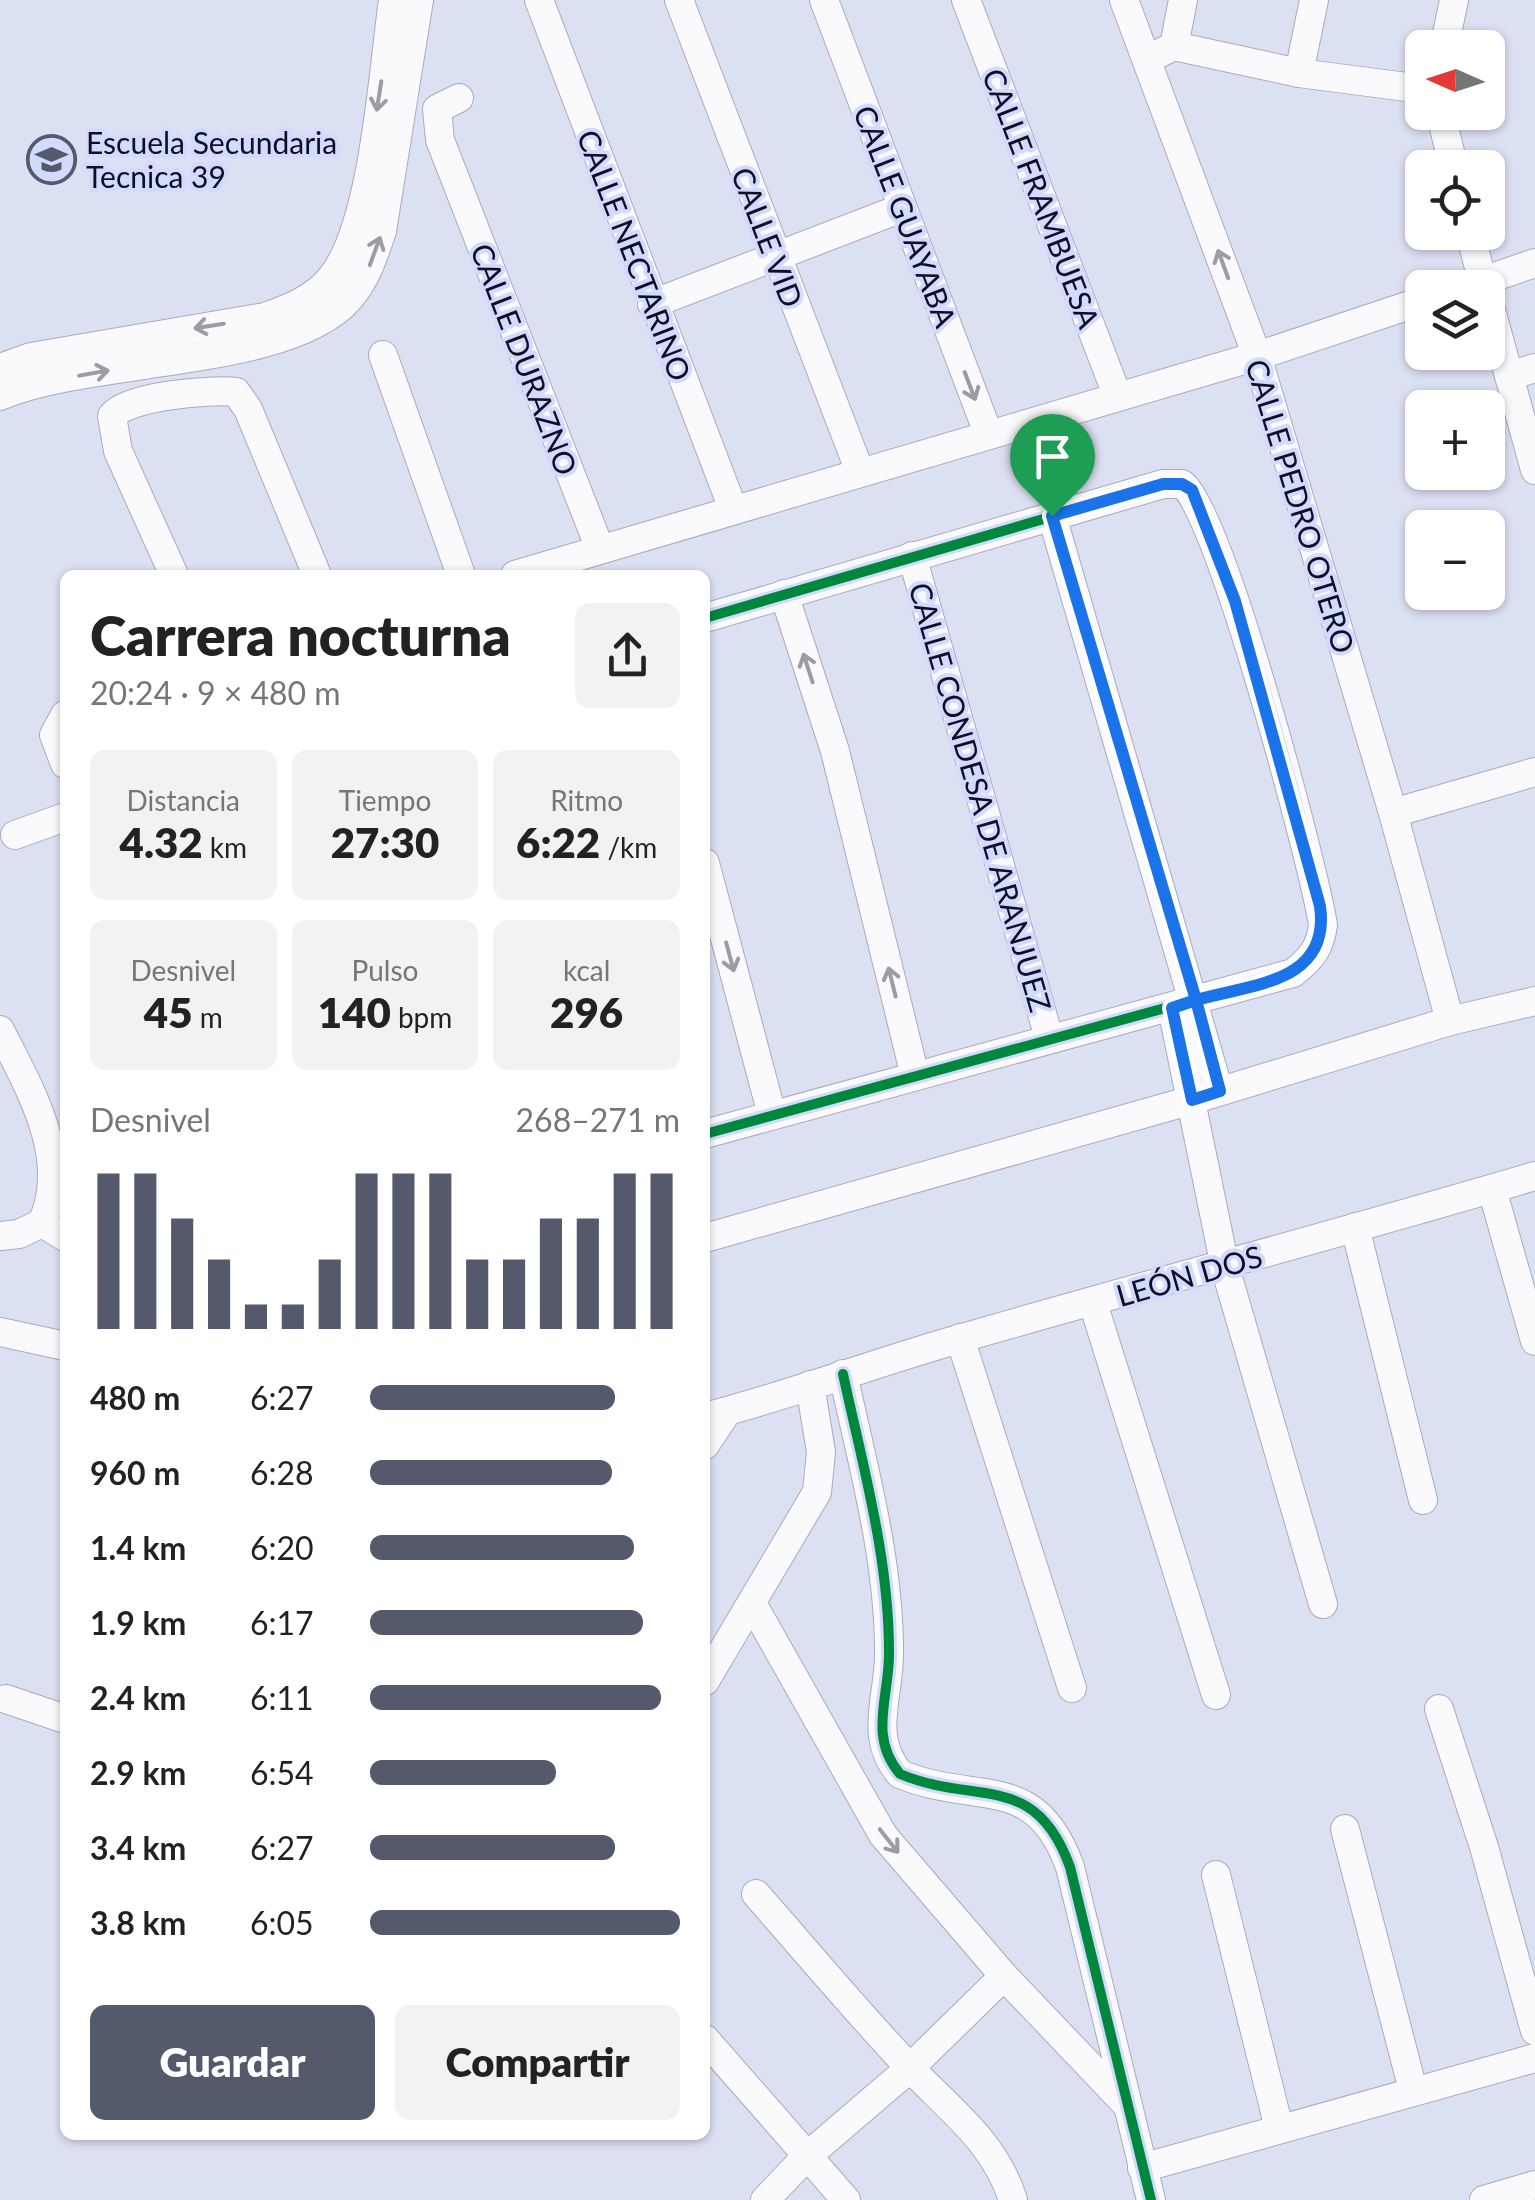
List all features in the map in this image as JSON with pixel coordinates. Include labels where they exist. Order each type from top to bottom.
[{"type":"street","points":[[0,368],[31,357],[265,317],[301,304],[330,280],[356,227],[394,0]]},
{"type":"street","points":[[0,396],[55,379],[295,336],[349,299],[369,267],[382,231],[419,0]]},
{"type":"street","name":"CALLE NECTARINO","points":[[539,0],[733,509]]},
{"type":"street","name":"CALLE VID","points":[[679,0],[860,472]]},
{"type":"street","name":"CALLE GUAYABA","points":[[824,0],[988,433]]},
{"type":"street","name":"CALLE FRAMBUESA","points":[[966,0],[1117,396]]},
{"type":"street","name":"CALLE PEDRO OTERO","points":[[1124,0],[1256,356],[1393,813],[1450,1021]]},
{"type":"street","points":[[1174,46],[1183,0]]},
{"type":"street","points":[[1299,73],[1314,0]]},
{"type":"street","points":[[1448,30],[1454,0]]},
{"type":"street","points":[[1148,60],[1174,46],[1299,73],[1405,86]]},
{"type":"street","name":"CALLE DURAZNO","points":[[460,98],[438,109],[437,129],[600,550]]},
{"type":"street","points":[[652,304],[902,208]]},
{"type":"street","points":[[1505,277],[1535,263]]},
{"type":"street","points":[[531,570],[1256,356],[1405,307]]},
{"type":"street","points":[[1505,339],[1522,372],[1535,470]]},
{"type":"street","points":[[383,355],[459,570]]},
{"type":"street","points":[[172,570],[120,457],[112,416],[121,407],[222,390],[236,392],[248,409],[315,570]]},
{"type":"street","points":[[710,616],[1163,484],[1182,484],[1197,498],[1235,601],[1322,924],[1320,943],[1312,958],[1294,973],[710,1133]]},
{"type":"street","points":[[1052,516],[1184,1004],[1220,1091]]},
{"type":"street","name":"CALLE CONDESA DE ARANJUEZ","points":[[912,556],[1049,1038]]},
{"type":"street","points":[[784,594],[835,751],[916,1076]]},
{"type":"street","points":[[60,724],[54,735],[60,751]]},
{"type":"street","points":[[1393,813],[1535,772]]},
{"type":"street","points":[[15,835],[60,819]]},
{"type":"street","points":[[710,882],[772,1115]]},
{"type":"street","points":[[710,1237],[1192,1100],[1450,1021],[1535,1001]]},
{"type":"street","points":[[1184,1004],[1192,1100],[1225,1268],[1323,1604]]},
{"type":"street","points":[[0,1030],[51,1150],[55,1184],[54,1230],[0,1236]]},
{"type":"street","name":"LEÓN DOS","points":[[716,1414],[960,1338],[1225,1268],[1355,1226],[1535,1176]]},
{"type":"street","points":[[1492,1188],[1535,1341]]},
{"type":"street","points":[[1355,1226],[1423,1500]]},
{"type":"street","points":[[1093,1303],[1216,1694]]},
{"type":"street","points":[[0,1332],[60,1345]]},
{"type":"street","points":[[960,1338],[1072,1688]]},
{"type":"street","points":[[843,1374],[886,1590],[889,1670],[880,1737],[889,1761],[900,1774],[1004,1796],[1048,1820],[1070,1867],[1151,2200]]},
{"type":"street","points":[[710,1673],[817,1492],[821,1452],[810,1385]]},
{"type":"street","points":[[753,1605],[882,1835],[1004,1976],[1128,2106]]},
{"type":"street","points":[[6,1699],[60,1718]]},
{"type":"street","points":[[1439,1709],[1484,1846],[1535,2031]]},
{"type":"street","points":[[840,1757],[880,1737]]},
{"type":"street","points":[[1345,1829],[1413,2090]]},
{"type":"street","points":[[1216,1875],[1279,2128]]},
{"type":"street","points":[[756,1894],[910,2068],[979,2136],[995,2157],[1013,2200]]},
{"type":"street","points":[[766,2200],[805,2158],[910,2068],[1004,1976]]},
{"type":"street","points":[[1067,2040],[1105,2016]]},
{"type":"street","points":[[710,2045],[805,2158],[846,2200]]},
{"type":"street","points":[[1142,2168],[1535,2058]]},
{"type":"street","points":[[1484,2200],[1535,2185]]},
{"type":"cycle path","points":[[710,617],[1163,484],[1182,484],[1198,507],[1240,617],[1284,765],[1323,925],[1314,952],[1293,973],[710,1133]]},
{"type":"cycle path","points":[[843,1374],[874,1514],[885,1585],[889,1657],[882,1718],[885,1747],[900,1774],[1021,1803],[1040,1816],[1056,1836],[1070,1867],[1151,2200]]},
{"type":"place","name":"Escuela Secundaria Tecnica 39","points":[[51,159]]},
{"type":"route","points":[[1052,516],[1163,484],[1174,482],[1192,490],[1235,601],[1320,906],[1320,943],[1312,958],[1294,973],[1196,1000],[1220,1091],[1192,1100],[1172,1008],[1196,1000],[1052,516]]}]
